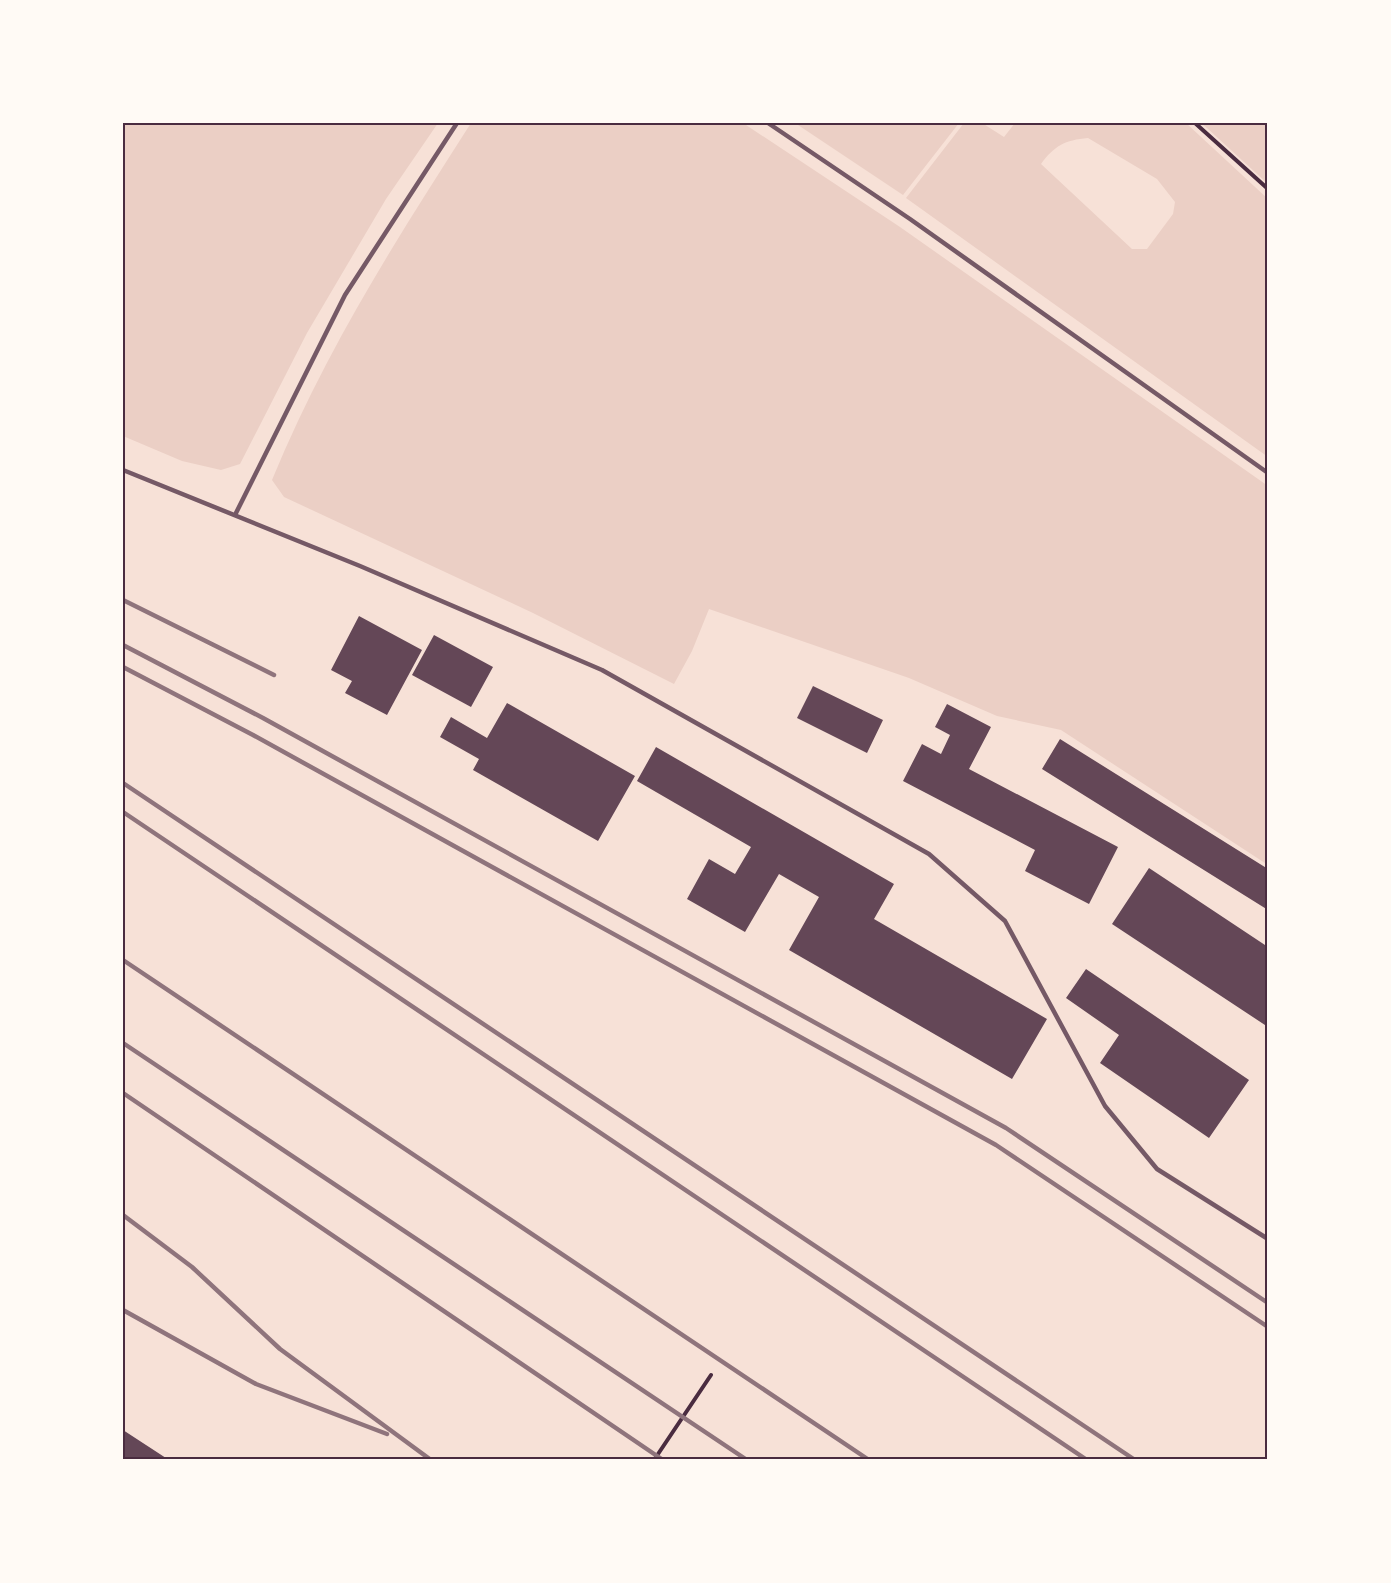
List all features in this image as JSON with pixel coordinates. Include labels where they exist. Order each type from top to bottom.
[{"type":"lane","points":[[235,515],[345,295],[457,123]]},
{"type":"lane","points":[[768,123],[910,219],[1268,473]]},
{"type":"lane","points":[[123,470],[602,670],[929,854],[1005,921],[1105,1106],[1156,1169],[1268,1239]]},
{"type":"path","points":[[1195,123],[1268,189]]},
{"type":"path","points":[[654,1460],[711,1375]]},
{"type":"shaded area","points":[[123,123],[438,123],[386,199],[307,333],[240,464],[221,470],[182,461],[123,436]]},
{"type":"shaded area","points":[[471,123],[743,123],[900,227],[1268,486],[1268,865],[1061,730],[997,716],[909,678],[709,609],[692,651],[674,684],[533,613],[284,497],[272,480],[315,386],[389,253]]},
{"type":"shaded area","points":[[795,123],[959,123],[903,195]]},
{"type":"shaded area","points":[[964,123],[982,123],[1004,137],[1015,123],[1186,123],[1268,199],[1268,457],[906,198]],"holes":[[[1088,138],[1157,179],[1175,202],[1173,214],[1147,249],[1132,249],[1041,164],[1061,145],[1073,140]]]},
{"type":"shaded area","points":[[1201,123],[1268,123],[1268,184],[1207,128]]},
{"type":"building","points":[[359,616],[422,650],[387,715],[345,693],[352,681],[331,670]]},
{"type":"building","points":[[434,635],[493,667],[471,707],[412,675]]},
{"type":"building","points":[[813,686],[883,720],[867,753],[797,718]]},
{"type":"building","points":[[507,703],[635,776],[598,841],[473,770],[479,759],[440,737],[451,717],[487,738]]},
{"type":"building","points":[[947,704],[991,727],[969,769],[1118,847],[1089,904],[1025,871],[1035,850],[903,781],[922,744],[941,754],[950,735],[935,727]]},
{"type":"building","points":[[1060,739],[1268,869],[1268,910],[1042,769]]},
{"type":"building","points":[[656,747],[894,884],[874,919],[1047,1019],[1012,1079],[789,950],[819,897],[779,874],[745,932],[687,899],[709,859],[735,874],[751,847],[637,781]]},
{"type":"building","points":[[1149,868],[1268,947],[1268,1027],[1112,924]]},
{"type":"building","points":[[1086,969],[1249,1080],[1209,1138],[1100,1063],[1119,1035],[1066,998]]},
{"type":"building","points":[[123,1430],[169,1460],[123,1460]]},
{"type":"railway","points":[[123,600],[274,675]]},
{"type":"railway","points":[[123,645],[263,718],[1006,1128],[1268,1303]]},
{"type":"railway","points":[[123,667],[253,735],[996,1145],[1268,1327]]},
{"type":"railway","points":[[123,783],[1135,1460]]},
{"type":"railway","points":[[123,812],[1087,1460]]},
{"type":"railway","points":[[123,960],[869,1460]]},
{"type":"railway","points":[[123,1043],[747,1460]]},
{"type":"railway","points":[[123,1093],[663,1460]]},
{"type":"railway","points":[[123,1215],[192,1267],[280,1349],[431,1460]]},
{"type":"railway","points":[[123,1310],[256,1384],[387,1434]]}]
